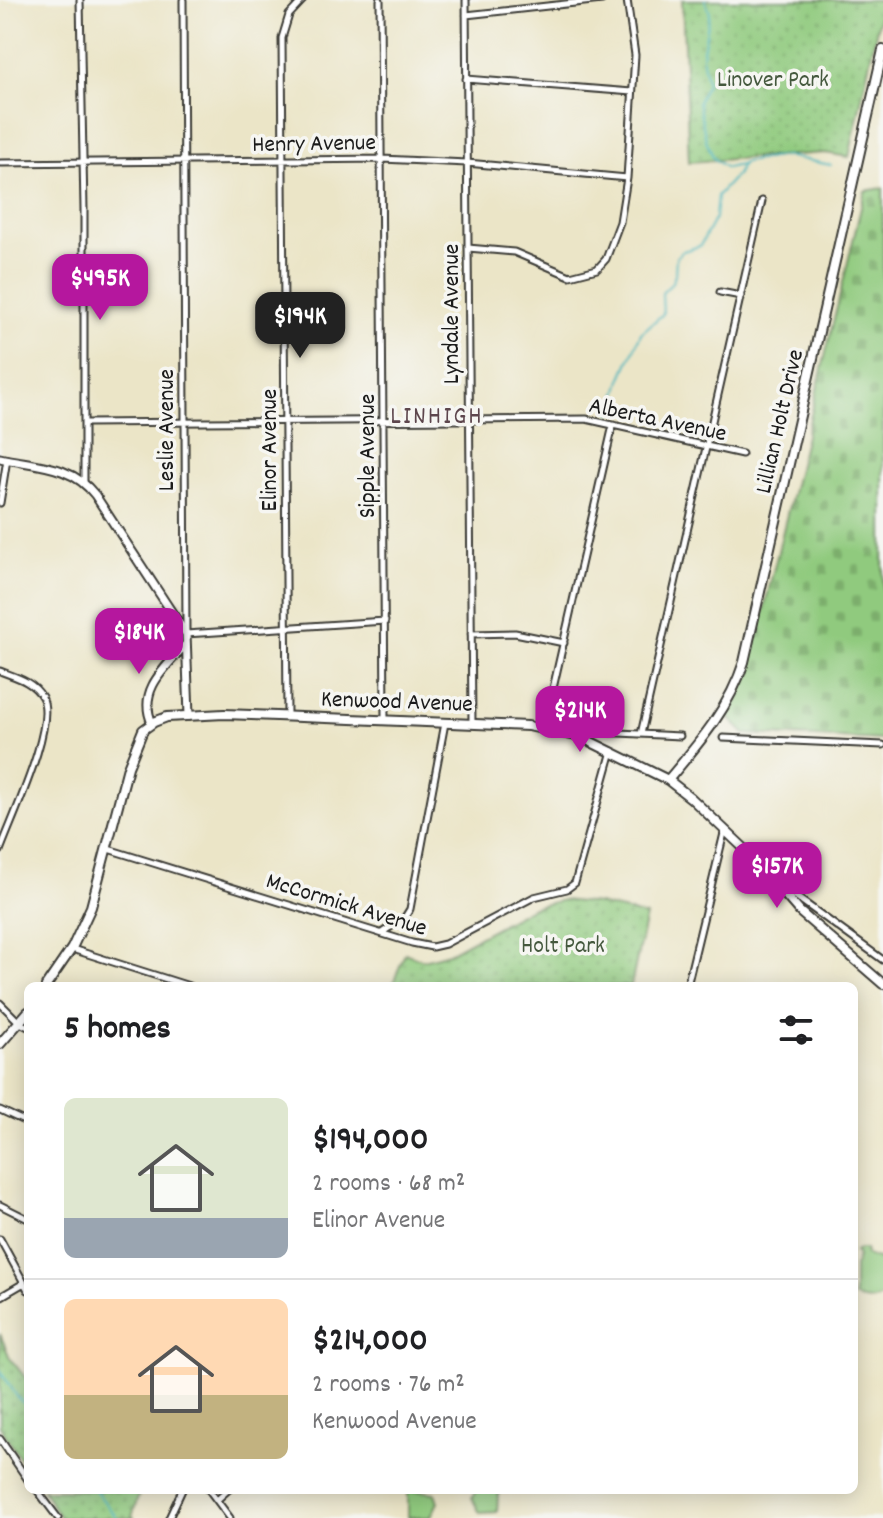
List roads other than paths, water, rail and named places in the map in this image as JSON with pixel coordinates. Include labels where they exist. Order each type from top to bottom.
[{"type":"main road","name":"Lillian Holt Drive","points":[[668,780],[722,711],[744,662],[883,50]]},
{"type":"main road","name":"Kenwood Avenue","points":[[152,723],[167,717],[287,715],[509,725],[557,730],[581,737],[668,780],[725,828],[800,912],[882,981]]},
{"type":"main road","points":[[49,982],[72,948],[94,897],[132,753],[143,730],[152,723]]},
{"type":"main road","points":[[0,1044],[24,1025]]},
{"type":"street","points":[[80,0],[86,423],[84,482]]},
{"type":"street","name":"Leslie Avenue","points":[[183,0],[189,716]]},
{"type":"street","name":"Elinor Avenue","points":[[287,715],[283,29],[289,15],[303,0]]},
{"type":"street","name":"Sipple Avenue","points":[[380,0],[385,719]]},
{"type":"street","name":"Lyndale Avenue","points":[[466,0],[472,723]]},
{"type":"street","points":[[466,15],[602,0]]},
{"type":"street","points":[[468,248],[514,252],[570,276],[590,272],[606,259],[620,222],[627,178],[635,55],[627,0]]},
{"type":"street","points":[[466,79],[632,92]]},
{"type":"street","name":"Henry Avenue","points":[[0,163],[382,159],[467,163],[627,178]]},
{"type":"street","points":[[641,734],[762,201]]},
{"type":"street","points":[[720,292],[741,296]]},
{"type":"street","name":"Alberta Avenue","points":[[86,423],[586,419],[742,454]]},
{"type":"street","points":[[544,728],[614,424]]},
{"type":"street","points":[[0,503],[4,459],[69,472],[84,482],[186,634],[385,621]]},
{"type":"street","points":[[471,634],[515,633],[564,643]]},
{"type":"street","points":[[152,723],[147,712],[151,687],[163,668],[186,644]]},
{"type":"street","points":[[0,671],[35,688],[43,700],[46,717],[34,760],[0,851]]},
{"type":"street","points":[[382,933],[405,917],[410,909],[445,722]]},
{"type":"street","points":[[557,730],[680,736]]},
{"type":"street","points":[[723,738],[883,745]]},
{"type":"street","name":"McCormick Avenue","points":[[108,849],[412,943],[438,947],[534,897],[572,886],[612,751]]},
{"type":"street","points":[[688,982],[725,828]]},
{"type":"street","points":[[765,872],[883,960]]},
{"type":"street","points":[[72,948],[177,982]]},
{"type":"street","points":[[0,1003],[24,1025]]},
{"type":"street","points":[[0,1110],[24,1121]]},
{"type":"street","points":[[0,1205],[24,1217]]},
{"type":"street","points":[[0,1239],[24,1283],[0,1297]]},
{"type":"street","points":[[1,1443],[24,1475]]},
{"type":"street","points":[[40,1494],[58,1518]]},
{"type":"street","points":[[169,1518],[180,1494]]},
{"type":"street","points":[[212,1494],[230,1518]]},
{"type":"street","points":[[217,1500],[224,1494]]},
{"type":"waterway","points":[[705,0],[710,13],[702,56],[707,83],[698,102],[706,140],[714,159],[726,168],[740,165]]},
{"type":"waterway","points":[[745,162],[785,156],[831,165]]},
{"type":"waterway","points":[[611,414],[621,380],[641,333],[663,314],[662,293],[675,275],[676,257],[683,251],[700,246],[715,218],[717,196],[743,163]]},
{"type":"waterway","points":[[0,1370],[24,1403]]},
{"type":"waterway","points":[[98,1494],[117,1518]]},
{"type":"district","name":"LINHIGH","points":[[437,414]]},
{"type":"park label","name":"Linover Park","points":[[773,78]]},
{"type":"park label","name":"Holt Park","points":[[563,944]]}]
